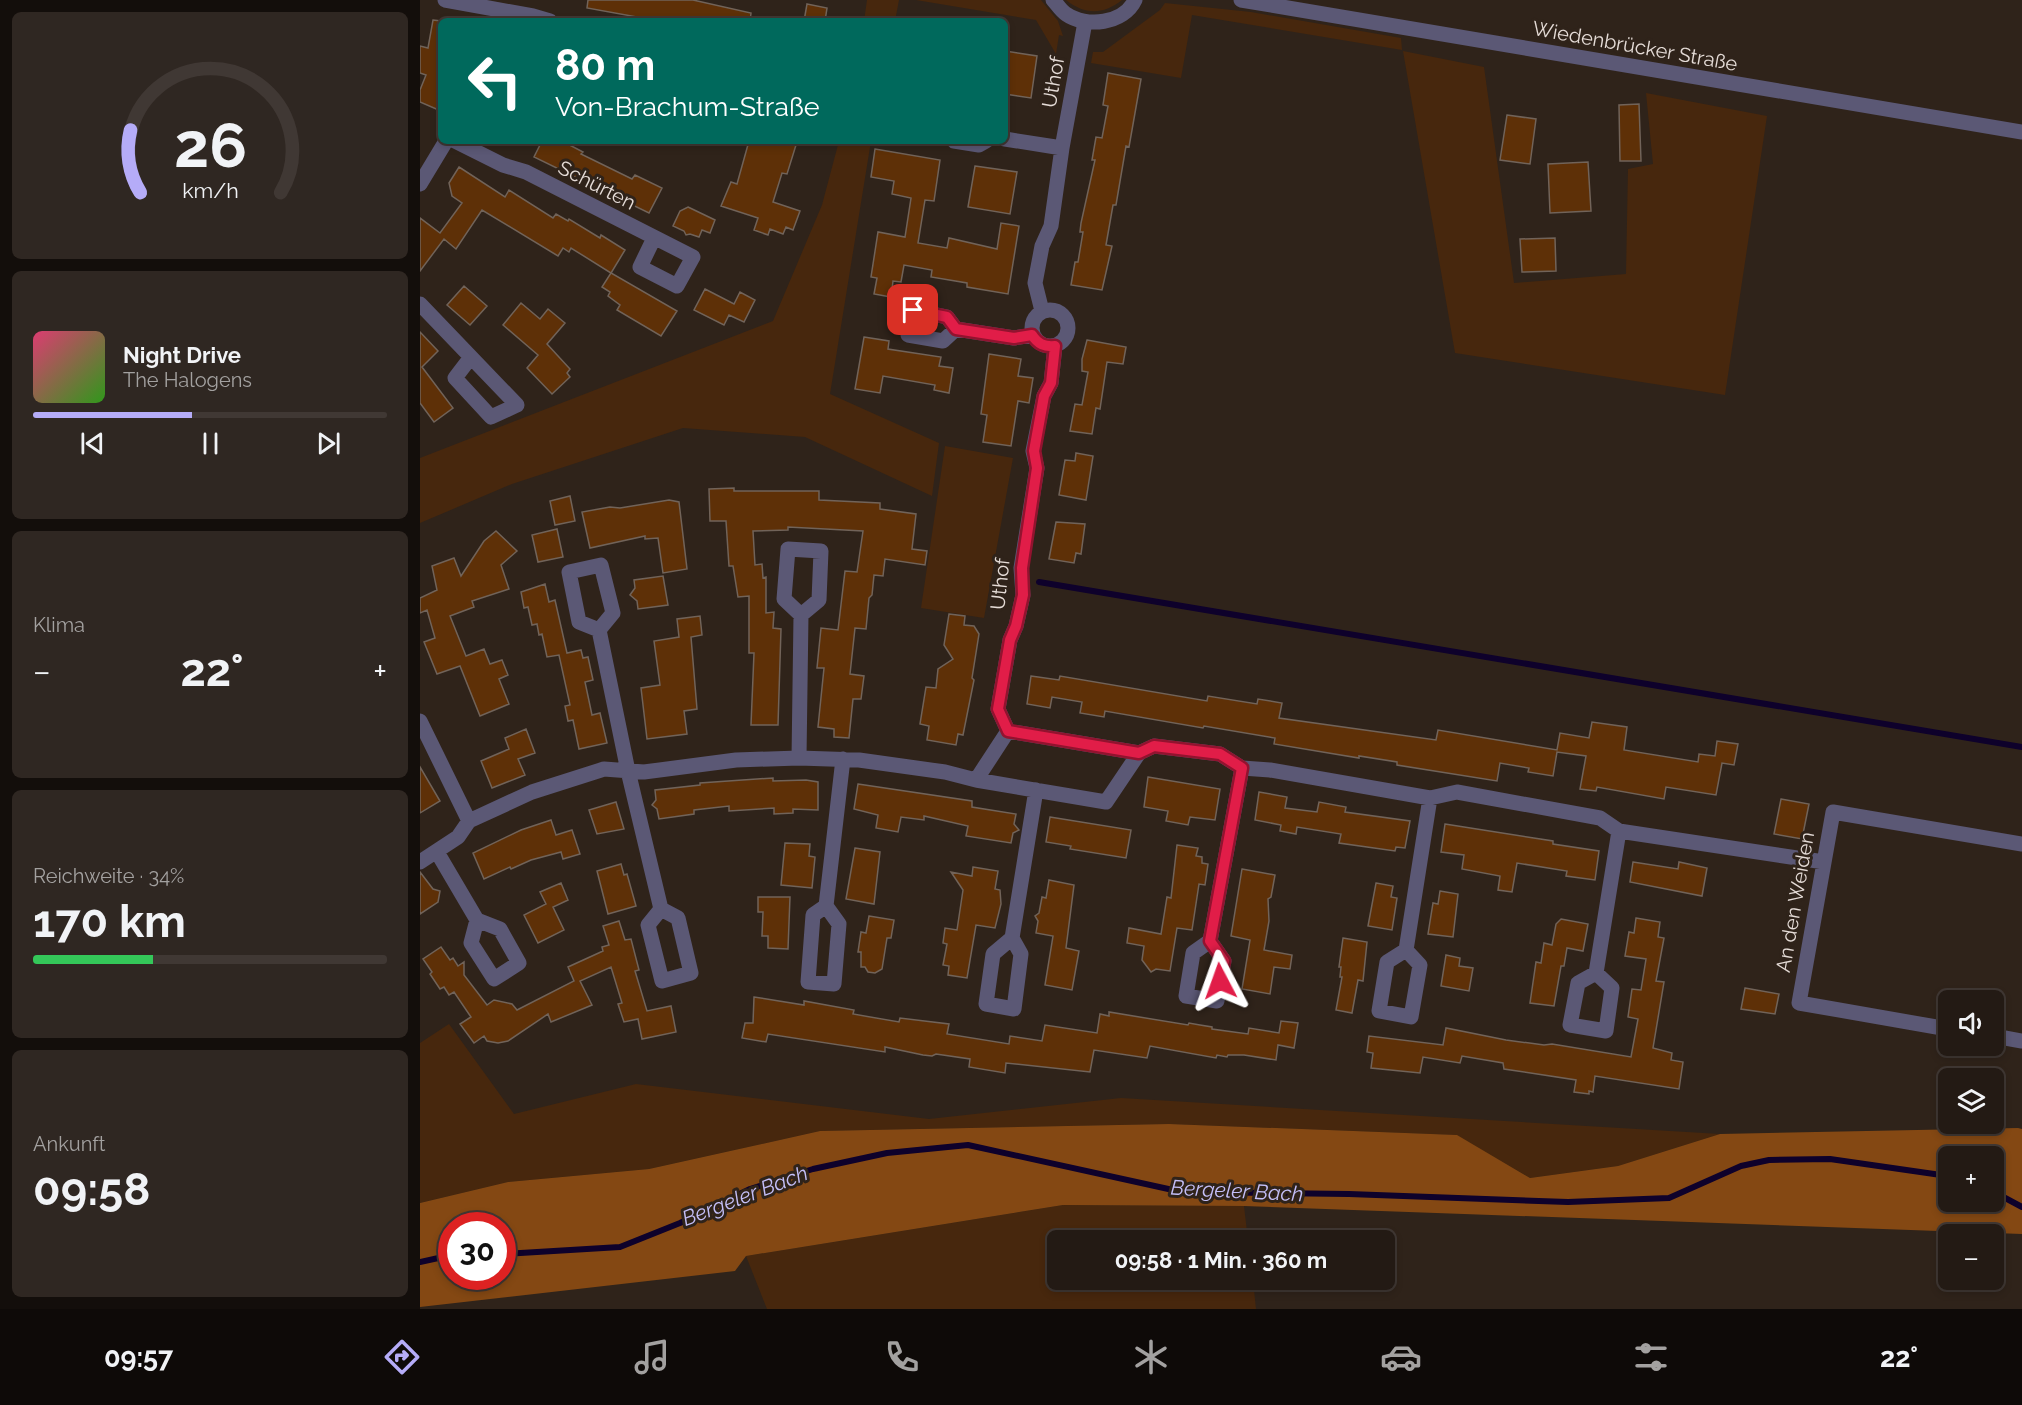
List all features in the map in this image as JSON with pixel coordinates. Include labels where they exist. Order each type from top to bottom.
[{"type":"street","points":[[445,0],[490,15],[540,18]]},
{"type":"street","points":[[1053,0],[1066,14],[1085,22],[1107,21],[1122,14],[1135,0]]},
{"type":"street","name":"Wiedenbrücker Straße","points":[[1241,0],[2022,132]]},
{"type":"street","name":"Uthof","points":[[1042,311],[1035,284],[1042,246],[1051,226],[1062,148],[1085,22]]},
{"type":"street","points":[[1008,139],[1062,148]]},
{"type":"street","points":[[420,184],[444,144]]},
{"type":"street","name":"Schürten","points":[[461,144],[503,165],[526,172],[654,238]]},
{"type":"street","points":[[420,303],[471,357]]},
{"type":"street","points":[[1050,309],[1059,312],[1065,318],[1068,326],[1063,342],[1055,346],[1046,346],[1037,342],[1032,335],[1031,326],[1034,317],[1042,311],[1050,309]]},
{"type":"street","points":[[956,329],[1014,338],[1032,335]]},
{"type":"street","name":"Uthof","points":[[1008,731],[998,709],[1010,640],[1016,626],[1023,595],[1022,568],[1037,468],[1034,451],[1044,396],[1051,383],[1055,346]]},
{"type":"street","points":[[799,758],[801,615]]},
{"type":"street","points":[[599,630],[628,771],[661,909]]},
{"type":"street","points":[[420,721],[469,821]]},
{"type":"street","points":[[976,780],[1008,731],[1139,753]]},
{"type":"street","points":[[420,862],[458,837],[469,821],[532,792],[604,769],[644,772],[736,760],[843,759],[945,772],[976,780],[1106,802],[1139,753],[1154,746],[1220,754],[1242,768],[1270,770],[1430,798],[1457,792],[1600,818],[1619,831],[1824,862]]},
{"type":"street","points":[[826,906],[813,915],[808,982],[834,984],[839,924],[826,906],[843,759]]},
{"type":"street","points":[[1210,941],[1242,768]]},
{"type":"street","points":[[1012,938],[1036,790]]},
{"type":"street","points":[[1406,950],[1430,798]]},
{"type":"street","name":"An den Weiden","points":[[1938,1027],[1799,1003],[1833,812],[2022,844]]},
{"type":"street","points":[[1596,973],[1619,831]]},
{"type":"street","points":[[437,852],[477,920]]},
{"type":"street","points":[[2004,1038],[2022,1041]]},
{"type":"shaded area","points":[[867,0],[899,0],[896,18],[864,18]]},
{"type":"shaded area","points":[[916,0],[1041,0],[1058,21],[1063,36],[1059,35],[1056,54],[1036,20]]},
{"type":"shaded area","points":[[1066,0],[1122,0],[1101,11],[1087,11]]},
{"type":"shaded area","points":[[1165,3],[1251,12],[1401,38],[1402,50],[1192,15],[1181,78],[1091,63],[1093,52],[1103,52],[1160,10]]},
{"type":"shaded area","points":[[1403,51],[1484,67],[1514,283],[1626,274],[1628,169],[1653,164],[1646,93],[1767,116],[1725,395],[1455,353]]},
{"type":"shaded area","points":[[838,144],[871,144],[830,394],[939,443],[932,496],[805,437],[683,428],[512,484],[420,523],[420,458],[773,321],[822,205]]},
{"type":"shaded area","points":[[945,446],[1013,458],[984,618],[921,608]]},
{"type":"shaded area","points":[[449,1024],[514,1114],[636,1084],[929,1119],[1121,1098],[1720,1134],[1618,1166],[1530,1178],[1456,1135],[1169,1124],[820,1131],[649,1169],[508,1182],[420,1203],[420,1043]]},
{"type":"shaded area","points":[[1169,1124],[1457,1135],[1530,1178],[1618,1166],[1720,1134],[1938,1130],[1938,1134],[2004,1134],[2004,1128],[2018,1128],[2022,1129],[2022,1234],[2004,1233],[2004,1224],[1938,1224],[1938,1231],[1244,1206],[1063,1205],[746,1256],[735,1271],[420,1307],[420,1203],[508,1182],[649,1169],[820,1131]]},
{"type":"shaded area","points":[[1063,1205],[1244,1206],[1247,1230],[1047,1230],[1047,1290],[1254,1290],[1256,1309],[767,1309],[746,1256]]},
{"type":"building","points":[[588,0],[693,0],[751,13],[750,18],[642,18],[587,8]]},
{"type":"building","points":[[807,4],[827,8],[825,18],[805,18]]},
{"type":"building","points":[[433,20],[438,21],[438,110],[420,102],[420,90],[426,75],[420,73],[420,46],[428,48]]},
{"type":"building","points":[[1008,51],[1037,56],[1031,98],[1008,94]]},
{"type":"building","points":[[1108,73],[1141,79],[1129,147],[1126,146],[1116,205],[1113,205],[1106,245],[1112,246],[1102,290],[1071,285],[1075,262],[1078,262],[1083,232],[1080,232],[1081,223],[1095,160],[1092,160],[1096,137],[1102,138],[1108,106],[1103,105]]},
{"type":"building","points":[[1639,104],[1641,161],[1620,161],[1619,105]]},
{"type":"building","points":[[1507,115],[1536,119],[1530,164],[1500,160]]},
{"type":"building","points":[[540,144],[568,144],[583,152],[581,154],[632,179],[635,175],[662,188],[649,213],[534,157]]},
{"type":"building","points":[[748,144],[796,145],[787,174],[782,173],[773,202],[800,211],[793,230],[786,227],[783,234],[770,229],[768,235],[754,230],[758,218],[721,206],[731,182],[737,184]]},
{"type":"building","points":[[875,149],[940,160],[934,201],[925,200],[918,243],[947,248],[949,238],[997,249],[1001,223],[1019,226],[1008,294],[967,287],[967,283],[931,277],[932,270],[904,265],[901,282],[893,281],[891,297],[874,294],[877,278],[871,277],[878,232],[905,237],[911,198],[892,194],[894,181],[871,177]]},
{"type":"building","points":[[1588,162],[1591,211],[1550,213],[1548,164]]},
{"type":"building","points":[[975,166],[1017,172],[1010,214],[968,207]]},
{"type":"building","points":[[459,167],[505,197],[509,190],[553,218],[556,214],[568,221],[569,219],[625,250],[611,273],[571,248],[569,252],[563,248],[558,256],[482,210],[456,249],[444,239],[420,271],[420,218],[440,233],[462,203],[452,196],[449,183]]},
{"type":"building","points":[[688,207],[715,220],[710,233],[702,230],[699,237],[686,235],[684,231],[673,226],[680,211]]},
{"type":"building","points":[[1555,238],[1556,271],[1522,272],[1520,239]]},
{"type":"building","points":[[611,273],[677,311],[661,336],[617,310],[620,305],[608,296],[610,292],[602,287]]},
{"type":"building","points":[[464,286],[487,306],[470,325],[447,305]]},
{"type":"building","points":[[705,289],[734,304],[740,292],[755,300],[744,322],[729,315],[724,325],[694,310]]},
{"type":"building","points":[[521,303],[540,319],[548,309],[565,323],[547,344],[570,369],[567,373],[570,377],[552,394],[527,368],[538,355],[503,325]]},
{"type":"building","points":[[420,332],[438,351],[422,367],[453,408],[434,422],[420,403]]},
{"type":"building","points":[[864,337],[889,341],[888,349],[941,357],[939,366],[953,368],[949,393],[934,390],[935,385],[883,376],[880,393],[855,389]]},
{"type":"building","points":[[1087,340],[1126,347],[1123,364],[1107,362],[1100,409],[1096,408],[1092,434],[1070,431],[1075,404],[1082,405],[1088,372],[1082,371],[1082,359]]},
{"type":"building","points":[[989,354],[1021,359],[1018,376],[1033,378],[1029,403],[1018,401],[1011,446],[983,442],[987,415],[981,414]]},
{"type":"building","points":[[1076,453],[1093,456],[1086,500],[1059,495],[1065,460],[1075,461]]},
{"type":"building","points":[[734,488],[734,491],[819,491],[819,500],[880,503],[880,509],[916,514],[912,549],[927,551],[925,565],[885,559],[883,576],[874,575],[866,629],[855,628],[850,674],[864,676],[861,699],[853,699],[849,738],[834,737],[834,729],[818,727],[824,668],[817,668],[821,628],[838,630],[845,571],[857,572],[863,531],[788,527],[788,530],[753,531],[755,565],[762,564],[763,578],[766,577],[766,613],[774,612],[773,628],[781,629],[778,725],[751,725],[754,653],[749,653],[749,596],[738,597],[733,566],[729,566],[726,521],[710,521],[709,489]]},
{"type":"building","points":[[570,496],[575,521],[555,525],[550,501]]},
{"type":"building","points":[[669,500],[679,502],[687,569],[663,573],[658,538],[645,539],[645,536],[590,548],[582,512]]},
{"type":"building","points":[[1056,522],[1085,524],[1081,554],[1076,553],[1074,563],[1049,559]]},
{"type":"building","points":[[557,529],[563,557],[538,562],[532,535]]},
{"type":"building","points":[[496,531],[517,551],[501,565],[509,589],[472,601],[474,607],[450,616],[466,656],[484,649],[490,664],[502,660],[508,675],[499,679],[509,704],[480,716],[460,666],[437,674],[424,642],[435,638],[427,610],[420,613],[420,598],[437,590],[432,566],[454,558],[461,576],[484,541]]},
{"type":"building","points":[[663,576],[668,605],[638,609],[637,601],[630,595],[635,588],[634,580]]},
{"type":"building","points":[[545,584],[549,602],[555,600],[567,653],[581,650],[583,658],[588,657],[593,680],[585,682],[592,715],[600,713],[607,743],[579,749],[573,720],[568,721],[565,706],[570,705],[559,655],[547,657],[542,634],[539,635],[537,624],[532,625],[528,607],[524,608],[521,592]]},
{"type":"building","points":[[949,614],[965,616],[964,625],[974,626],[979,634],[972,678],[974,680],[963,735],[958,734],[956,745],[927,740],[929,726],[920,724],[926,687],[936,688],[938,669],[953,659],[944,645]]},
{"type":"building","points":[[700,616],[702,635],[691,637],[697,709],[684,711],[687,734],[647,739],[641,688],[660,685],[654,641],[679,637],[677,619]]},
{"type":"building","points":[[1031,676],[1059,680],[1060,676],[1207,701],[1208,696],[1257,704],[1258,699],[1282,703],[1279,718],[1436,740],[1438,730],[1557,750],[1560,733],[1589,738],[1592,722],[1627,727],[1624,750],[1698,762],[1699,754],[1715,756],[1717,741],[1738,744],[1734,765],[1722,763],[1716,795],[1666,787],[1664,799],[1597,787],[1596,791],[1580,789],[1586,756],[1557,752],[1553,776],[1528,772],[1529,768],[1500,763],[1497,781],[1397,765],[1397,762],[1274,744],[1275,738],[1204,726],[1203,728],[1105,711],[1104,717],[1080,713],[1082,702],[1052,697],[1050,708],[1027,704]]},
{"type":"building","points":[[526,729],[535,753],[518,759],[525,775],[492,788],[481,761],[509,749],[505,738]]},
{"type":"building","points":[[420,767],[440,801],[420,813]]},
{"type":"building","points":[[1148,777],[1220,789],[1215,820],[1190,817],[1188,825],[1166,821],[1168,811],[1144,807]]},
{"type":"building","points":[[773,778],[773,781],[818,782],[818,810],[793,809],[793,813],[774,814],[774,808],[729,811],[729,806],[694,810],[694,814],[659,819],[657,809],[652,805],[656,800],[655,790],[700,785],[700,783]]},
{"type":"building","points":[[858,784],[972,801],[972,807],[1016,814],[1014,824],[1019,830],[1013,833],[1011,843],[966,836],[968,826],[924,816],[924,820],[901,817],[898,832],[876,828],[878,815],[854,809]]},
{"type":"building","points":[[1259,792],[1287,797],[1285,808],[1317,812],[1319,802],[1346,807],[1345,812],[1410,821],[1405,848],[1396,847],[1395,851],[1339,843],[1341,834],[1297,827],[1296,834],[1280,831],[1281,825],[1255,820]]},
{"type":"building","points":[[1781,799],[1809,804],[1802,839],[1774,834]]},
{"type":"building","points":[[616,802],[624,829],[597,834],[589,810]]},
{"type":"building","points":[[1050,817],[1131,830],[1126,858],[1070,849],[1071,846],[1046,842]]},
{"type":"building","points":[[551,820],[556,835],[572,830],[580,854],[563,859],[561,852],[531,860],[511,869],[510,867],[484,879],[473,853],[521,830]]},
{"type":"building","points":[[1445,824],[1553,841],[1553,844],[1599,851],[1595,880],[1566,876],[1567,871],[1517,863],[1512,892],[1498,890],[1500,876],[1462,869],[1464,855],[1441,852]]},
{"type":"building","points":[[785,843],[810,844],[809,856],[815,857],[812,888],[781,885]]},
{"type":"building","points":[[1177,845],[1198,848],[1196,856],[1202,857],[1202,863],[1208,864],[1205,885],[1199,884],[1192,930],[1177,928],[1170,971],[1156,969],[1151,972],[1142,960],[1144,946],[1127,943],[1129,928],[1161,934],[1167,897],[1171,898]]},
{"type":"building","points":[[855,848],[880,852],[874,904],[846,899]]},
{"type":"building","points":[[1633,862],[1678,869],[1679,862],[1707,868],[1702,896],[1630,882]]},
{"type":"building","points":[[621,864],[624,875],[627,874],[636,906],[608,914],[597,871]]},
{"type":"building","points":[[973,867],[998,871],[995,889],[1000,890],[1001,904],[995,928],[976,925],[967,978],[948,975],[949,966],[943,965],[947,944],[943,943],[945,928],[957,930],[963,890],[951,872],[972,876]]},
{"type":"building","points":[[1242,869],[1275,875],[1271,897],[1268,899],[1269,921],[1264,950],[1292,955],[1290,969],[1274,967],[1270,994],[1242,989],[1250,940],[1231,936]]},
{"type":"building","points":[[420,872],[433,889],[440,891],[438,902],[420,914]]},
{"type":"building","points":[[1049,880],[1074,885],[1066,948],[1079,951],[1072,990],[1045,985],[1053,936],[1036,933],[1038,921],[1035,916],[1039,913],[1042,897],[1046,898]]},
{"type":"building","points":[[561,883],[568,900],[553,907],[564,930],[538,943],[524,915],[546,904],[540,892]]},
{"type":"building","points":[[1376,883],[1393,886],[1391,897],[1397,898],[1392,930],[1368,926]]},
{"type":"building","points":[[1440,891],[1458,894],[1453,937],[1428,934],[1433,903],[1438,904]]},
{"type":"building","points":[[758,897],[790,897],[788,949],[768,948],[768,936],[762,936],[763,912],[758,912]]},
{"type":"building","points":[[869,916],[894,920],[891,938],[887,938],[882,969],[875,973],[868,972],[865,967],[861,967],[861,952],[858,952],[861,932],[866,933]]},
{"type":"building","points":[[1636,918],[1660,922],[1658,937],[1664,938],[1656,981],[1664,982],[1653,1048],[1672,1053],[1671,1060],[1683,1062],[1679,1089],[1595,1076],[1593,1092],[1589,1091],[1589,1094],[1574,1092],[1576,1080],[1504,1069],[1503,1063],[1462,1056],[1460,1063],[1423,1057],[1420,1073],[1371,1068],[1373,1053],[1367,1052],[1369,1036],[1443,1045],[1446,1028],[1506,1040],[1552,1044],[1631,1057],[1638,1019],[1628,1017],[1632,989],[1641,990],[1646,959],[1625,956],[1629,932],[1634,933]]},
{"type":"building","points":[[1561,919],[1588,924],[1583,951],[1567,948],[1564,966],[1561,966],[1554,1006],[1530,1003],[1536,962],[1541,963],[1544,943],[1552,945],[1556,924]]},
{"type":"building","points":[[619,921],[625,940],[631,939],[639,970],[635,971],[647,1011],[671,1006],[676,1032],[642,1039],[638,1019],[624,1022],[618,1004],[622,1003],[611,967],[580,981],[592,1005],[551,1022],[548,1014],[508,1041],[498,1043],[487,1041],[484,1036],[474,1043],[460,1024],[471,1017],[454,992],[449,995],[444,987],[440,989],[423,959],[441,947],[450,960],[453,958],[458,966],[464,962],[464,975],[487,1005],[494,1000],[512,1004],[517,1010],[574,981],[568,967],[603,951],[602,947],[609,945],[603,926]]},
{"type":"building","points":[[1343,938],[1367,942],[1363,981],[1358,980],[1352,1013],[1336,1010],[1342,977],[1340,977],[1341,967],[1339,967]]},
{"type":"building","points":[[1446,955],[1460,958],[1459,966],[1473,968],[1469,991],[1441,986]]},
{"type":"building","points":[[1745,988],[1779,994],[1775,1014],[1741,1009]]},
{"type":"building","points":[[754,997],[804,1005],[804,1001],[854,1010],[853,1014],[899,1022],[900,1018],[949,1024],[947,1034],[1009,1044],[1010,1036],[1042,1041],[1045,1025],[1097,1033],[1100,1014],[1109,1016],[1109,1012],[1248,1034],[1249,1028],[1279,1033],[1281,1021],[1298,1023],[1294,1048],[1278,1045],[1276,1060],[1244,1055],[1228,1055],[1227,1057],[1217,1055],[1216,1058],[1150,1046],[1147,1058],[1094,1050],[1090,1072],[1006,1063],[1005,1073],[969,1067],[970,1059],[936,1054],[923,1055],[885,1047],[885,1052],[768,1034],[766,1042],[742,1038],[745,1023],[753,1023]]},
{"type":"waterway","points":[[1039,582],[2022,747]]},
{"type":"waterway","name":"Bergeler Bach","points":[[516,1253],[620,1247],[680,1223],[750,1189],[813,1169],[887,1153],[968,1145],[1182,1192],[1349,1194],[1568,1202],[1669,1198],[1741,1166],[1769,1160],[1830,1159],[1938,1175]]},
{"type":"waterway","name":"Bergeler Bach","points":[[2004,1197],[2022,1207]]},
{"type":"waterway","name":"Bergeler Bach","points":[[420,1262],[438,1258]]},
{"type":"route","points":[[913,310],[947,317],[956,329],[1014,338],[1032,335],[1037,342],[1046,346],[1055,346],[1051,383],[1044,396],[1034,451],[1037,468],[1022,568],[1023,595],[1016,626],[1010,640],[998,709],[1008,731],[1139,753],[1154,746],[1220,754],[1242,768],[1210,941],[1224,961],[1220,981]]}]
